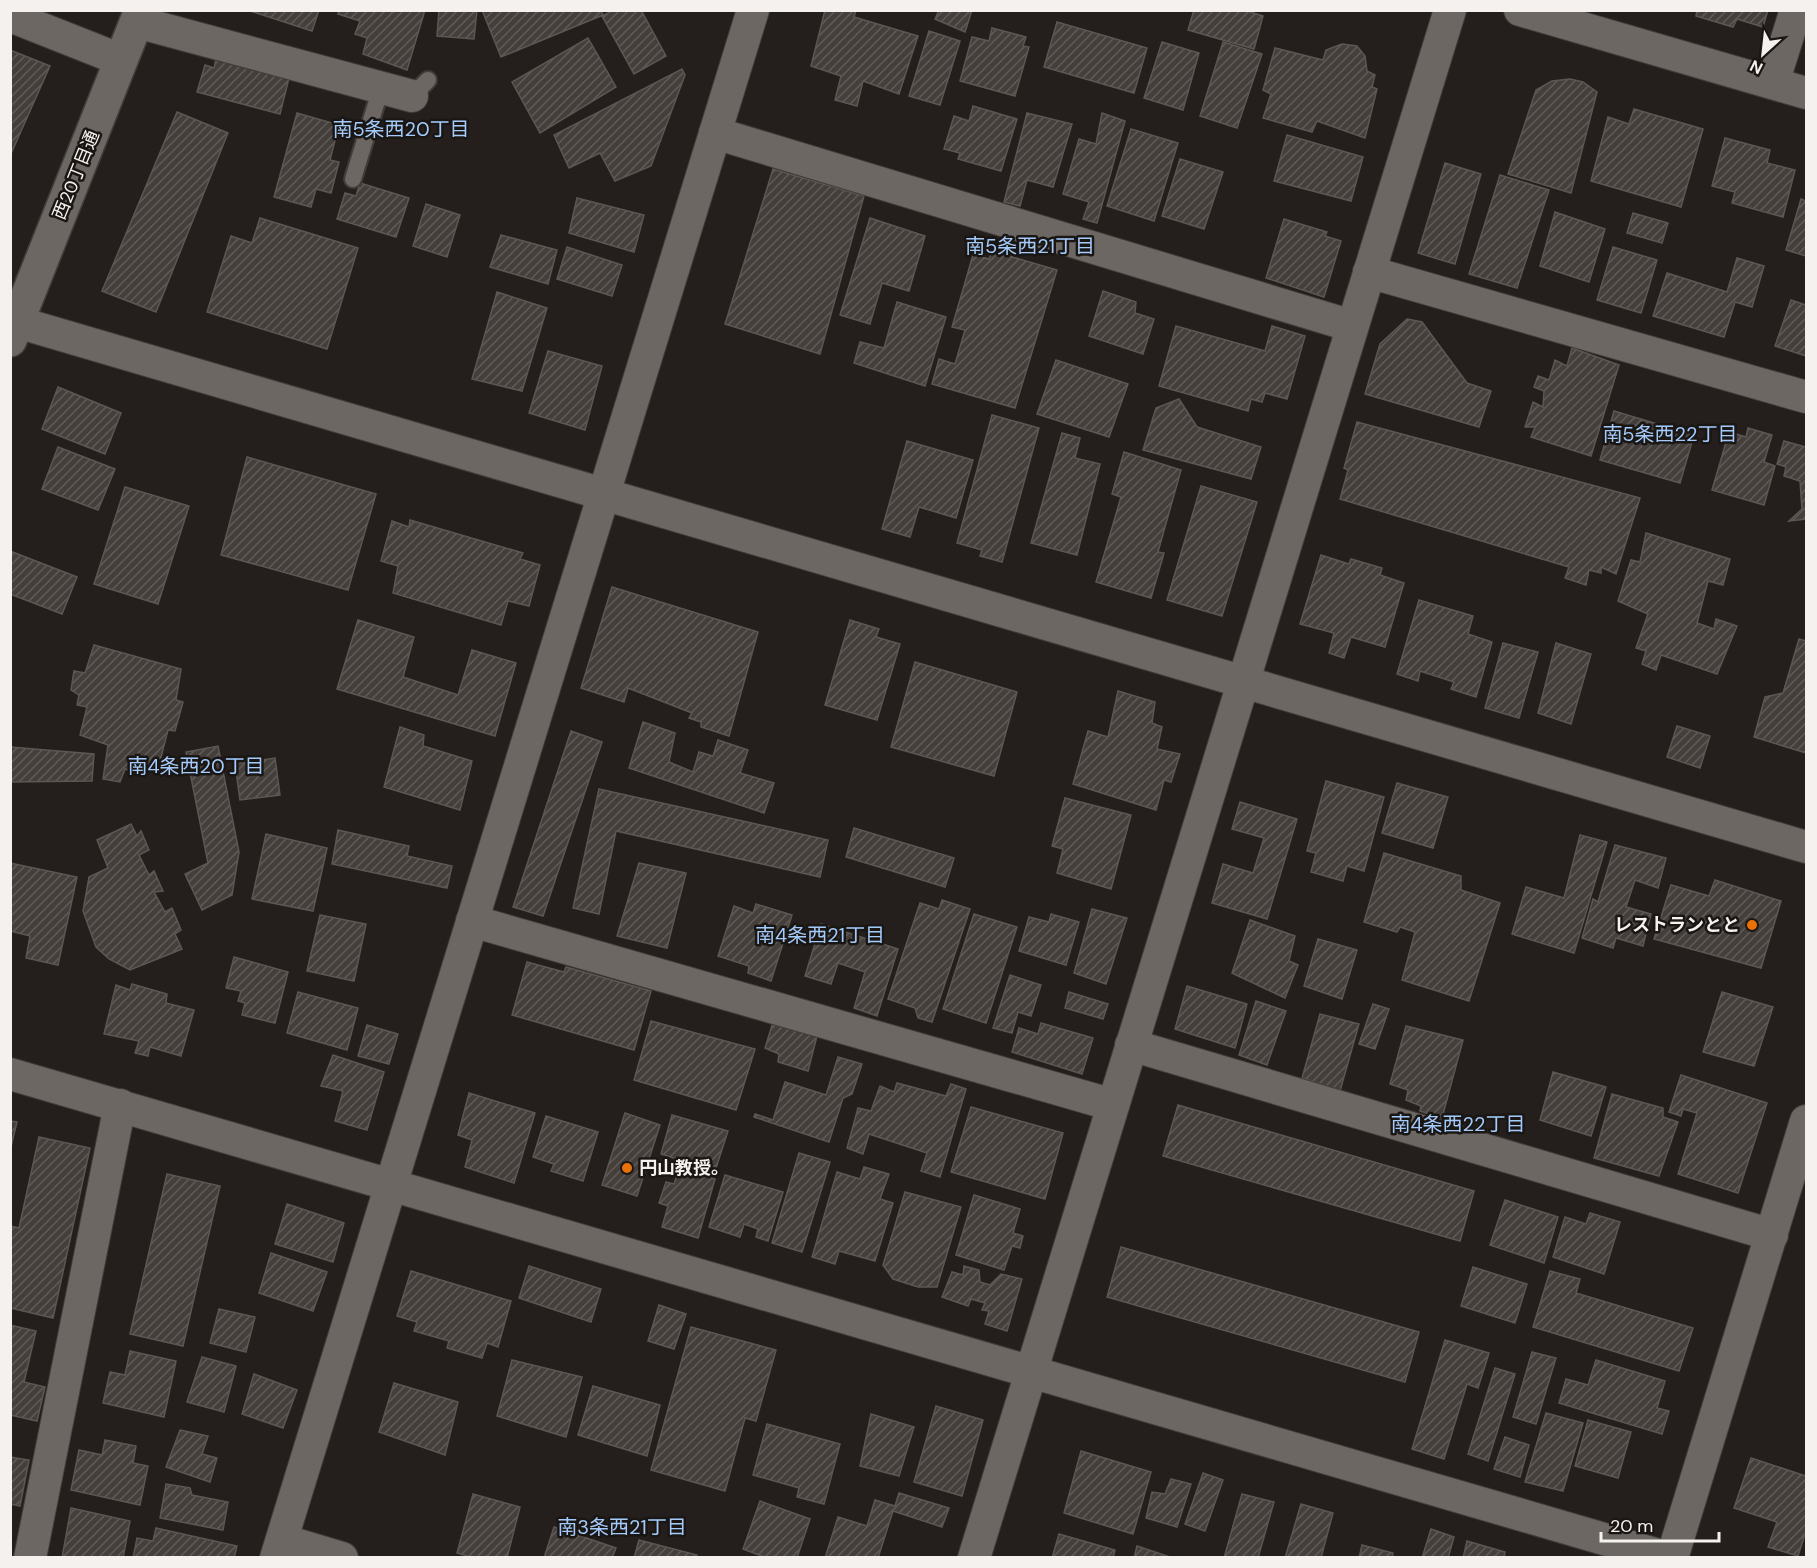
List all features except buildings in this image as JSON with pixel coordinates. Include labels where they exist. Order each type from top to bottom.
[{"type":"street","points":[[342,1557],[279,1549],[753,10]]},
{"type":"street","points":[[974,1557],[1450,10]]},
{"type":"street","points":[[1520,10],[1806,93]]},
{"type":"street","points":[[1773,83],[1796,10]]},
{"type":"street","points":[[10,16],[121,60]]},
{"type":"street","points":[[139,16],[381,88],[420,88]]},
{"type":"street","name":"西20丁目通","points":[[14,331],[21,286],[139,16]]},
{"type":"street","points":[[715,133],[1352,326]]},
{"type":"street","points":[[1370,272],[1806,397]]},
{"type":"street","points":[[14,331],[604,495],[1806,847]]},
{"type":"street","points":[[472,921],[1113,1105]]},
{"type":"street","points":[[1131,1045],[1772,1235]]},
{"type":"street","points":[[10,1074],[1670,1557],[1806,1121]]},
{"type":"street","points":[[30,1557],[120,1105]]},
{"type":"lane","points":[[353,179],[381,88]]},
{"type":"place","name":"レストランとと","points":[[1752,925]]},
{"type":"place","name":"円山教授。","points":[[627,1168]]},
{"type":"district","name":"南5条西20丁目","points":[[401,129]]},
{"type":"district","name":"南5条西21丁目","points":[[1030,246]]},
{"type":"district","name":"南5条西22丁目","points":[[1670,434]]},
{"type":"district","name":"南4条西20丁目","points":[[196,766]]},
{"type":"district","name":"南4条西21丁目","points":[[820,935]]},
{"type":"district","name":"南4条西22丁目","points":[[1458,1124]]},
{"type":"district","name":"南3条西21丁目","points":[[622,1527]]}]
